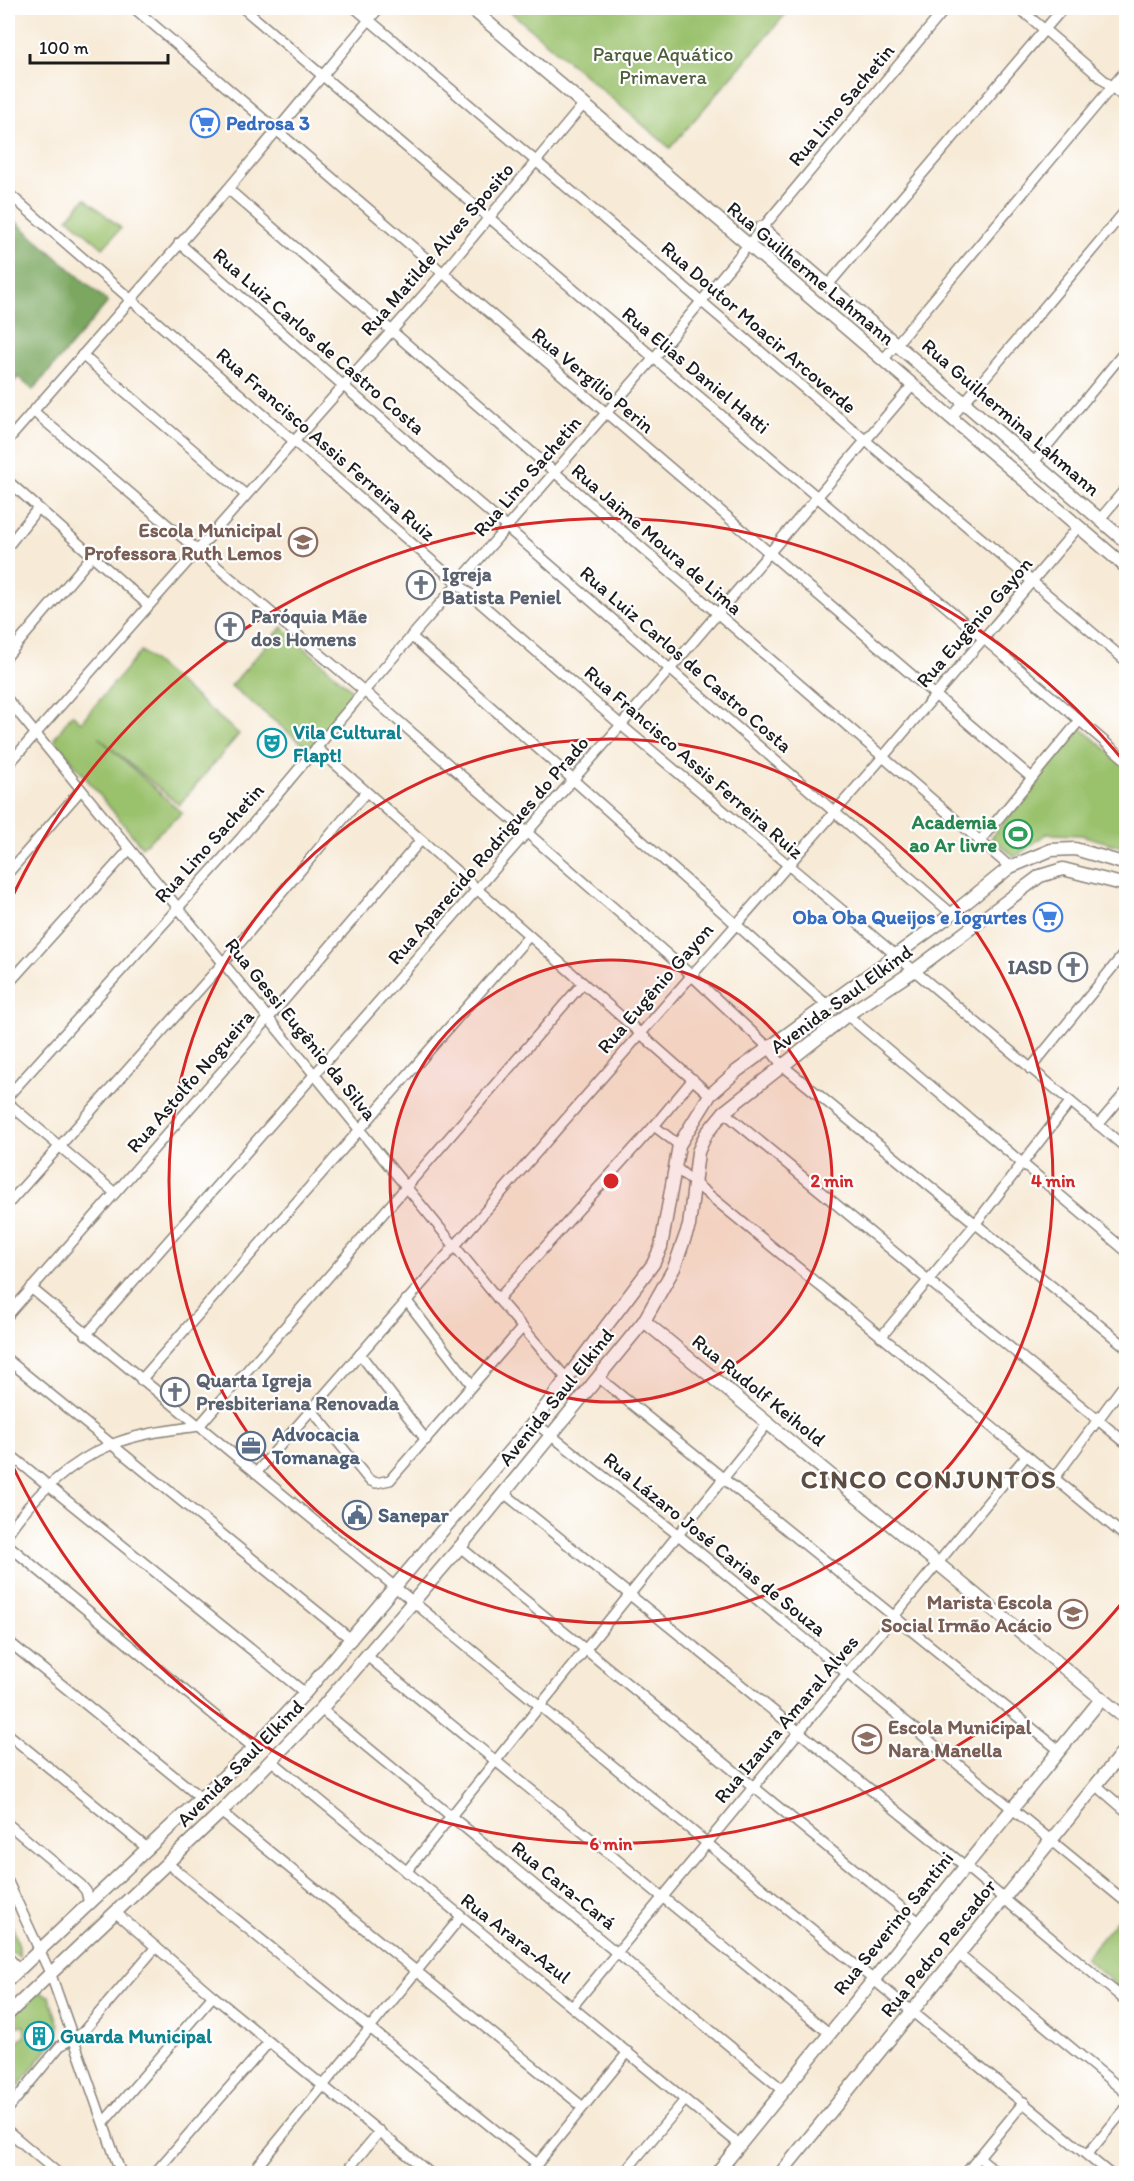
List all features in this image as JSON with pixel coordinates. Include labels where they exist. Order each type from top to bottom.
[{"type":"main road","name":"Rua Guilherme Lahmann","points":[[471,8],[1126,567]]},
{"type":"main road","name":"Rua Guilhermina Lahmann","points":[[761,228],[1126,542]]},
{"type":"main road","name":"Avenida Saul Elkind","points":[[8,1980],[254,1748],[352,1640],[534,1422],[653,1264],[661,1248],[679,1145],[710,1095],[768,1047],[825,1004],[896,956],[1010,867],[1051,850],[1075,849],[1126,864]]},
{"type":"main road","points":[[1092,877],[1097,855]]},
{"type":"main road","name":"Avenida Saul Elkind","points":[[8,2014],[220,1812],[321,1709],[460,1547],[550,1433],[644,1321],[675,1268],[689,1227],[698,1152],[706,1134],[723,1112],[848,1015],[915,970],[1040,876],[1062,869],[1126,885]]},
{"type":"main road","name":"Rua Rudolf Keihold","points":[[644,1321],[1126,1719]]},
{"type":"main road","name":"Rua Severino Santini","points":[[716,2174],[1102,1698]]},
{"type":"main road","name":"Rua Pedro Pescador","points":[[780,2174],[1126,1748]]},
{"type":"street","name":"Rua Vergílio Perin","points":[[134,8],[278,129],[442,274],[1032,778]]},
{"type":"street","name":"Rua Elias Daniel Hatti","points":[[243,8],[1126,760]]},
{"type":"street","name":"Rua Doutor Moacir Arcoverde","points":[[355,8],[538,160],[865,442],[1126,661]]},
{"type":"street","points":[[8,440],[228,189],[379,8]]},
{"type":"street","name":"Rua Lino Sachetin","points":[[8,1096],[317,748],[411,636],[554,474],[654,358],[946,8]]},
{"type":"street","points":[[1019,8],[1126,99]]},
{"type":"street","points":[[828,285],[1063,8]]},
{"type":"street","points":[[883,360],[1126,70]]},
{"type":"street","name":"Rua Matilde Alves Sposito","points":[[8,765],[342,384],[442,274],[583,105]]},
{"type":"street","name":"Rua Jaime Moura de Lima","points":[[228,189],[1010,867]]},
{"type":"street","name":"Rua Francisco Assis Ferreira Ruiz","points":[[8,193],[621,725],[1126,1148]]},
{"type":"street","points":[[951,418],[1126,210]]},
{"type":"street","name":"Rua Luiz Carlos de Castro Costa","points":[[179,243],[952,914]]},
{"type":"street","points":[[1034,462],[1126,350]]},
{"type":"street","points":[[82,355],[246,495]]},
{"type":"street","name":"Rua Aparecido Rodrigues do Prado","points":[[86,1335],[671,668],[913,385]]},
{"type":"street","points":[[33,411],[364,691],[691,975],[768,1047],[782,1065],[1126,1347]]},
{"type":"street","points":[[8,481],[148,605]]},
{"type":"street","points":[[1100,519],[1126,488]]},
{"type":"street","points":[[8,546],[38,508]]},
{"type":"street","name":"Rua Eugênio Gayon","points":[[256,1473],[833,811],[882,758],[1034,582],[1079,526]]},
{"type":"street","points":[[8,655],[92,556]]},
{"type":"street","points":[[411,636],[825,1004]]},
{"type":"street","name":"Rua Gessi Eugênio da Silva","points":[[8,700],[80,791],[178,906],[498,1299],[567,1379]]},
{"type":"street","points":[[979,842],[1080,720]]},
{"type":"street","points":[[317,748],[710,1095]]},
{"type":"street","points":[[8,873],[80,791]]},
{"type":"street","points":[[8,1204],[223,963],[366,792]]},
{"type":"street","name":"Rua Astolfo Nogueira","points":[[8,1315],[268,1019],[421,840]]},
{"type":"street","points":[[8,984],[129,850]]},
{"type":"street","points":[[141,1380],[530,936]]},
{"type":"street","points":[[1030,1069],[1123,963],[1126,951]]},
{"type":"street","points":[[8,1533],[48,1487],[79,1461],[113,1444],[152,1433],[199,1426],[583,983]]},
{"type":"street","points":[[848,1015],[1126,1251]]},
{"type":"street","points":[[498,1299],[654,1126],[693,1079]]},
{"type":"street","points":[[1098,1125],[1126,1092]]},
{"type":"street","points":[[8,1102],[115,1193]]},
{"type":"street","points":[[881,1337],[976,1223],[1070,1102]]},
{"type":"street","points":[[723,1112],[1126,1443]]},
{"type":"street","points":[[654,1126],[679,1145]]},
{"type":"street","points":[[675,1167],[1126,1537]]},
{"type":"street","points":[[31,1288],[1110,2174]]},
{"type":"street","points":[[406,1300],[472,1385]]},
{"type":"street","points":[[311,1409],[369,1480],[375,1483],[390,1480],[522,1328]]},
{"type":"street","points":[[360,1354],[426,1440]]},
{"type":"street","points":[[8,1360],[352,1640]]},
{"type":"street","points":[[598,1377],[1059,1750]]},
{"type":"street","points":[[1054,1479],[1126,1382]]},
{"type":"street","name":"Rua Lázaro José Carias de Souza","points":[[534,1422],[677,1534],[846,1675],[1050,1840]]},
{"type":"street","points":[[406,1872],[628,1593],[768,1423]]},
{"type":"street","points":[[8,1453],[305,1693]]},
{"type":"street","name":"Rua Izaura Amaral Alves","points":[[573,2006],[662,1895],[1026,1456]]},
{"type":"street","points":[[504,1493],[1004,1897],[1126,2001]]},
{"type":"street","points":[[8,1545],[254,1748]]},
{"type":"street","points":[[460,1547],[919,1922]]},
{"type":"street","points":[[8,1641],[201,1798]]},
{"type":"street","points":[[368,1656],[829,2033]]},
{"type":"street","name":"Rua Cara-Cará","points":[[321,1709],[783,2090]]},
{"type":"street","points":[[8,1734],[147,1848]]},
{"type":"street","name":"Rua Arara-Azul","points":[[272,1761],[460,1918],[573,2006],[739,2144]]},
{"type":"street","points":[[1096,1785],[1126,1811]]},
{"type":"street","points":[[220,1812],[583,2106]]},
{"type":"street","points":[[8,1825],[81,1885],[86,1891],[89,1904]]},
{"type":"street","points":[[1050,1840],[1126,1902]]},
{"type":"street","points":[[166,1863],[537,2164]]},
{"type":"street","points":[[8,1882],[51,1975],[121,2174]]},
{"type":"street","points":[[115,1912],[213,1996],[431,2174]]},
{"type":"street","points":[[251,2174],[460,1918]]},
{"type":"street","points":[[8,2109],[60,2046],[82,2033],[156,1947]]},
{"type":"street","points":[[958,1954],[1126,2093]]},
{"type":"street","points":[[8,1957],[19,1969]]},
{"type":"street","points":[[104,2122],[213,1996]]},
{"type":"street","points":[[154,2174],[269,2042]]},
{"type":"street","points":[[529,2174],[628,2052]]},
{"type":"street","points":[[623,2174],[685,2100]]},
{"type":"street","points":[[965,2174],[1023,2102]]},
{"type":"street","points":[[1087,2155],[1126,2108]]},
{"type":"street","points":[[8,2131],[59,2174]]},
{"type":"street","points":[[344,2174],[380,2131]]},
{"type":"street","points":[[979,2157],[999,2174]]},
{"type":"green space","name":"Parque Aquático Primavera","points":[[506,8],[791,8],[670,148]]},
{"type":"green space","points":[[85,198],[121,228],[103,248],[68,218]]},
{"type":"green space","points":[[8,215],[108,302],[33,390],[18,377],[8,389]]},
{"type":"green space","points":[[282,627],[354,692],[353,701],[309,749],[231,686]]},
{"type":"green space","points":[[141,651],[239,734],[179,805],[98,737],[182,813],[142,847],[54,739],[72,714],[81,722]]},
{"type":"green space","points":[[1080,727],[1126,766],[1126,848],[1081,835],[1046,834],[1015,857],[991,838]]},
{"type":"green space","points":[[1126,1911],[1126,1994],[1085,1958]]},
{"type":"green space","points":[[8,1914],[19,1946],[19,1956],[8,1950]]},
{"type":"green space","points":[[36,1991],[49,1996],[59,2025],[58,2036],[8,2099],[8,2059],[21,2038],[25,2037],[24,2026],[11,2025],[8,2019]]},
{"type":"place","name":"Pedrosa 3","points":[[205,123]]},
{"type":"place","name":"Escola Municipal Professora Ruth Lemos","points":[[303,542]]},
{"type":"place","name":"Igreja Batista Peniel","points":[[421,585]]},
{"type":"place","name":"Paróquia Mãe dos Homens","points":[[230,627]]},
{"type":"place","name":"Vila Cultural Flapt!","points":[[272,743]]},
{"type":"place","name":"Academia ao Ar livre","points":[[1018,834]]},
{"type":"place","name":"Oba Oba Queijos e Iogurtes","points":[[1048,917]]},
{"type":"place","name":"IASD","points":[[1073,967]]},
{"type":"place","name":"Quarta Igreja Presbiteriana Renovada","points":[[175,1392]]},
{"type":"place","name":"Advocacia Tomanaga","points":[[251,1446]]},
{"type":"place","name":"Sanepar","points":[[357,1515]]},
{"type":"place","name":"Marista Escola Social Irmão Acácio","points":[[1073,1614]]},
{"type":"place","name":"Escola Municipal Nara Manella","points":[[867,1739]]},
{"type":"place","name":"Guarda Municipal","points":[[39,2036]]},
{"type":"district","name":"CINCO CONJUNTOS","points":[[929,1479]]}]
